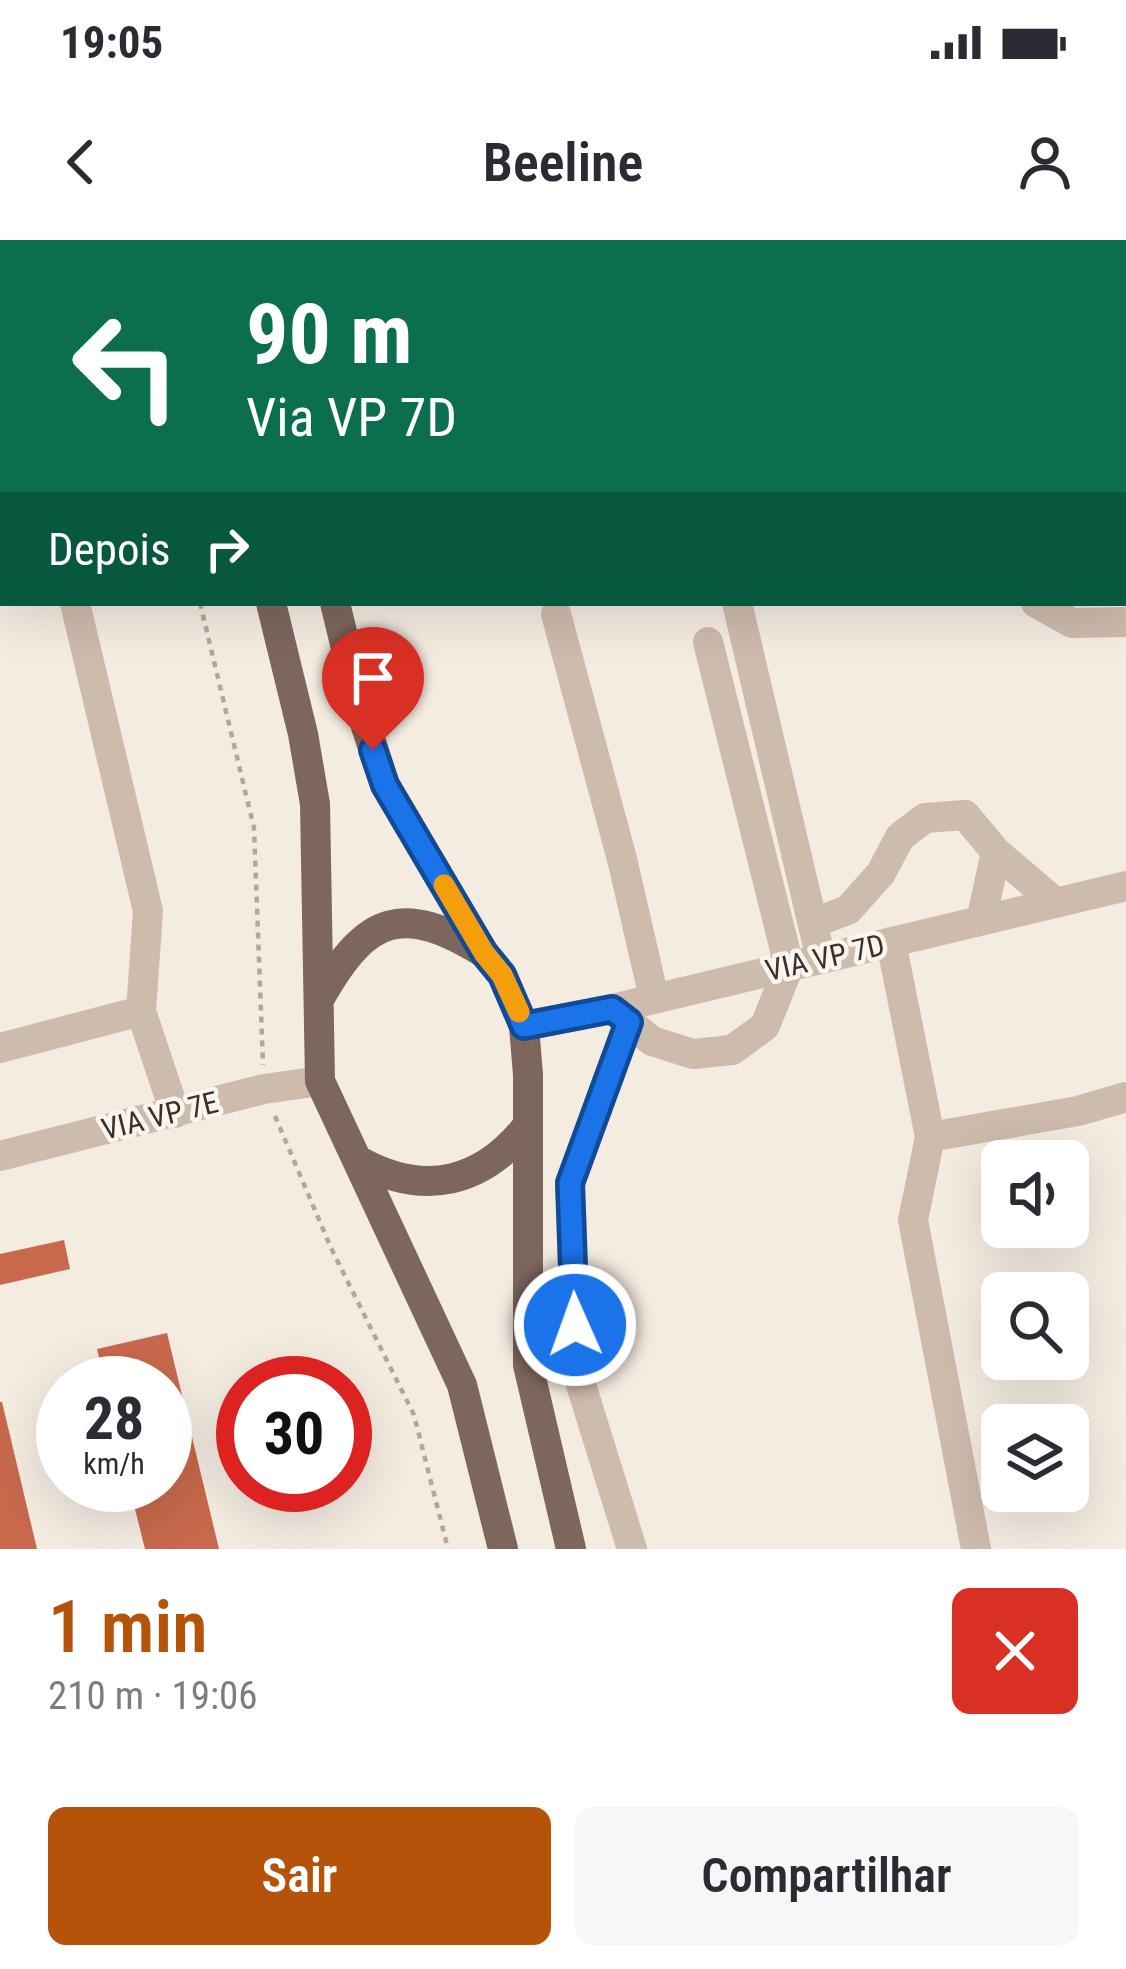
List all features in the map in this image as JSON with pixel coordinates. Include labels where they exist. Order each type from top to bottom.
[{"type":"main road","points":[[272,606],[315,804],[320,1081],[462,1384],[502,1549]]},
{"type":"main road","points":[[335,606],[385,785],[484,953],[502,975],[524,1026],[528,1365],[571,1549]]},
{"type":"main road","points":[[319,999],[344,956],[382,927],[411,922],[460,938],[484,953]]},
{"type":"main road","points":[[361,1162],[411,1183],[442,1182],[492,1160],[527,1125]]},
{"type":"street","points":[[76,606],[148,911],[141,1011],[175,1113]]},
{"type":"street","points":[[738,606],[821,958]]},
{"type":"street","points":[[1041,606],[1072,623],[1126,622]]},
{"type":"street","points":[[556,614],[654,998]]},
{"type":"street","points":[[632,1549],[577,1372],[570,1183],[620,1016],[652,1041],[693,1054],[731,1050],[764,1026],[789,967],[708,642]]},
{"type":"street","points":[[813,922],[848,910],[881,873],[900,837],[925,818],[965,815],[996,852],[1056,903]]},
{"type":"street","points":[[981,921],[996,852]]},
{"type":"street","name":"VIA VP 7D","points":[[524,1026],[620,1016],[654,998],[1126,886]]},
{"type":"street","points":[[890,942],[930,1137],[913,1220],[976,1549]]},
{"type":"street","points":[[0,1048],[141,1011]]},
{"type":"street","name":"VIA VP 7E","points":[[0,1156],[264,1089],[320,1081]]},
{"type":"street","points":[[930,1137],[1078,1111],[1126,1097]]},
{"type":"building","points":[[64,1240],[70,1269],[0,1285],[0,1254]]},
{"type":"building","points":[[167,1333],[173,1356],[99,1356],[97,1349]]},
{"type":"building","points":[[2,1402],[37,1549],[0,1549]]},
{"type":"building","points":[[192,1437],[219,1549],[145,1549],[136,1512],[192,1512]]},
{"type":"slow traffic","points":[[444,885],[502,975],[519,1012]]},
{"type":"route","points":[[373,750],[385,785],[484,953],[502,975],[524,1026],[612,1009],[629,1022],[570,1183],[575,1325]]}]
